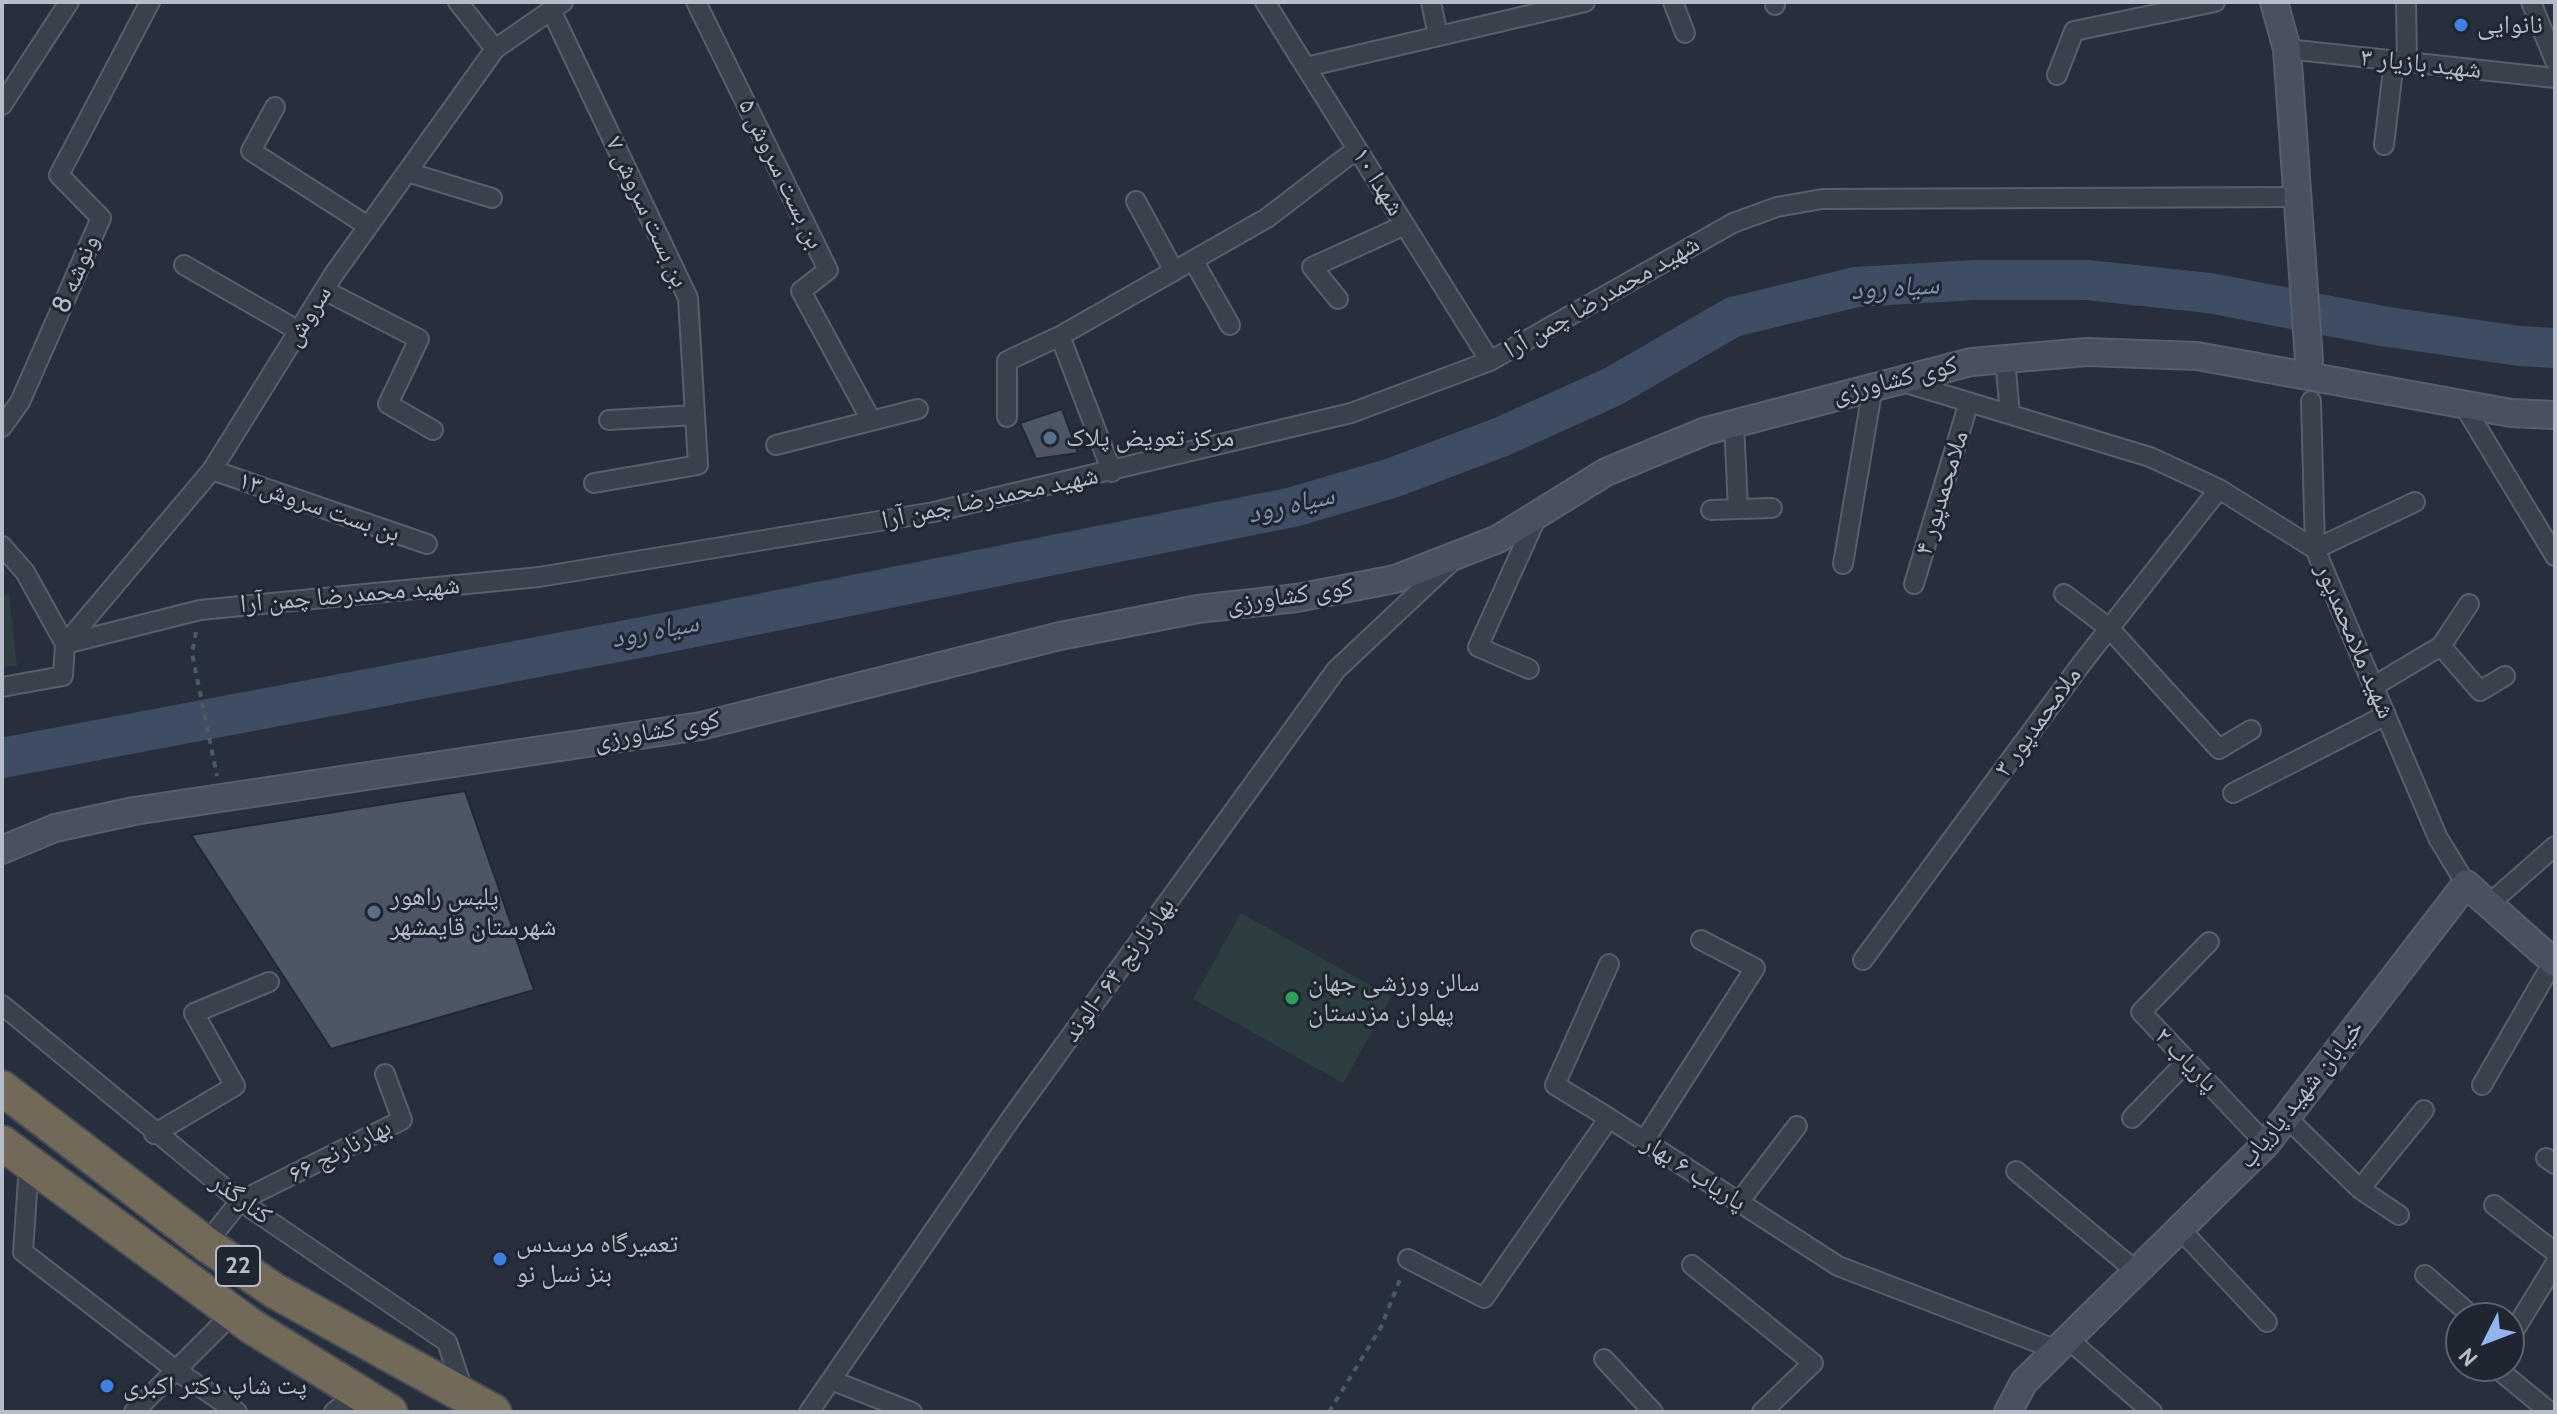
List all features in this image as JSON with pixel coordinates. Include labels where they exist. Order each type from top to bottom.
[{"type":"highway","name":"22","points":[[2,1088],[206,1244],[275,1291],[479,1404]]},
{"type":"highway","name":"22","points":[[2,1143],[233,1313],[346,1402],[390,1412]]},
{"type":"street","points":[[2,105],[69,2]]},
{"type":"street","points":[[458,2],[495,49]]},
{"type":"street","name":"بن بست سروش ۵","points":[[696,2],[828,270],[801,291],[871,420]]},
{"type":"street","name":"شهدا ۱۰","points":[[1265,2],[1490,361]]},
{"type":"street","points":[[1431,2],[1438,36]]},
{"type":"street","points":[[1306,67],[1585,2]]},
{"type":"street","points":[[1673,2],[1685,33]]},
{"type":"street","points":[[2057,75],[2074,31],[2215,2]]},
{"type":"street","points":[[2274,2],[2287,49],[2308,367]]},
{"type":"street","points":[[2384,145],[2401,62],[2406,2]]},
{"type":"street","points":[[2531,2],[2555,61]]},
{"type":"street","name":"ونوشه 8","points":[[2,427],[20,402],[101,218],[59,175],[148,3]]},
{"type":"street","name":"سروش","points":[[65,644],[212,470],[324,290],[495,49],[557,6]]},
{"type":"street","name":"بن بست سروش ۷","points":[[557,6],[688,298],[698,465],[594,483]]},
{"type":"street","name":"شهید بازیار ۳","points":[[2287,49],[2555,78]]},
{"type":"street","points":[[275,107],[251,151],[368,226]]},
{"type":"street","points":[[1007,417],[1007,361],[1060,336],[1267,218],[1357,149]]},
{"type":"street","points":[[407,172],[492,198]]},
{"type":"street","name":"شهید محمدرضا چمن آرا","points":[[65,644],[200,610],[539,577],[934,512],[1351,413],[1490,361],[1733,223],[1777,207],[1822,199],[2298,197]]},
{"type":"street","points":[[1136,201],[1174,271]]},
{"type":"street","points":[[1338,299],[1312,267],[1405,225]]},
{"type":"street","points":[[1193,260],[1230,325]]},
{"type":"street","points":[[184,265],[299,331]]},
{"type":"street","points":[[324,290],[419,339],[388,404],[433,430]]},
{"type":"street","points":[[1060,336],[1112,472]]},
{"type":"street","name":"کوی کشاورزی","points":[[2,850],[55,828],[134,811],[701,726],[1060,636],[1198,609],[1297,598],[1395,579],[1498,539],[1606,472],[1734,423],[1971,362],[2087,352],[2197,356],[2308,367],[2463,404],[2511,413],[2555,415]]},
{"type":"street","points":[[2005,359],[2010,414]]},
{"type":"street","points":[[1843,564],[1884,383]]},
{"type":"street","name":"شهید ملامحمدپور","points":[[1884,383],[1969,402],[2150,457],[2219,489],[2315,549],[2438,838],[2466,884]]},
{"type":"street","points":[[2311,401],[2315,549],[2415,502]]},
{"type":"street","name":"ملامحمدپور ۴","points":[[1914,584],[1969,402]]},
{"type":"street","points":[[2463,404],[2555,556]]},
{"type":"street","points":[[776,445],[918,409]]},
{"type":"street","points":[[609,420],[695,415]]},
{"type":"street","points":[[1734,423],[1738,509]]},
{"type":"street","name":"بن بست سروش۱۳","points":[[212,470],[427,544]]},
{"type":"street","name":"ملامحمدپور ۳","points":[[1863,960],[2109,628],[2219,489]]},
{"type":"street","points":[[1711,510],[1772,508]]},
{"type":"street","points":[[1529,669],[1478,647],[1538,514]]},
{"type":"street","points":[[2,546],[25,572],[65,644],[63,676],[2,687]]},
{"type":"street","name":"بهارنارنج ۶۴ -الوند","points":[[809,1412],[1012,1117],[1336,670],[1460,554]]},
{"type":"street","points":[[2064,594],[2109,628],[2219,749],[2251,730]]},
{"type":"street","points":[[2374,686],[2441,646],[2469,604]]},
{"type":"street","points":[[2441,646],[2480,691],[2505,676]]},
{"type":"street","points":[[2233,793],[2386,715]]},
{"type":"street","points":[[2489,904],[2555,846]]},
{"type":"street","points":[[2466,884],[2554,962],[2482,1085]]},
{"type":"street","name":"خیابان شهید پاریاب","points":[[2008,1412],[2024,1382],[2266,1144],[2466,884]]},
{"type":"street","points":[[1644,1141],[1755,968],[1701,940]]},
{"type":"street","name":"پاریاب ۲","points":[[2209,942],[2141,1012],[2266,1144]]},
{"type":"street","name":"پاریاب ۶ بهار","points":[[1609,964],[1555,1085],[1838,1266],[2062,1344]]},
{"type":"street","points":[[154,1134],[235,1086],[194,1013],[269,982]]},
{"type":"street","name":"کنارگذر","points":[[2,1005],[154,1134],[240,1201],[447,1342],[479,1404]]},
{"type":"street","points":[[2132,1118],[2187,1061]]},
{"type":"street","name":"بهارنارنج ۶۶","points":[[206,1244],[240,1201],[402,1120],[385,1074]]},
{"type":"street","points":[[2360,1189],[2424,1110]]},
{"type":"street","points":[[1408,1259],[1484,1298],[1609,1118]]},
{"type":"street","points":[[2287,1118],[2360,1189],[2399,1215]]},
{"type":"street","points":[[1739,1202],[1797,1126]]},
{"type":"street","points":[[29,1164],[23,1252],[177,1371],[237,1412]]},
{"type":"street","points":[[2016,1171],[2137,1272]]},
{"type":"street","points":[[2494,1205],[2555,1252]]},
{"type":"street","points":[[2180,1229],[2267,1322]]},
{"type":"street","points":[[2525,1313],[2555,1264]]},
{"type":"street","points":[[1692,1265],[1813,1363],[1762,1412]]},
{"type":"street","points":[[2425,1275],[2456,1302]]},
{"type":"street","points":[[134,1412],[233,1313]]},
{"type":"street","points":[[2062,1344],[2152,1412]]},
{"type":"street","points":[[1604,1359],[1653,1412]]},
{"type":"street","points":[[831,1380],[912,1412]]},
{"type":"street","points":[[2513,1382],[2550,1412]]},
{"type":"path","points":[[192,653],[216,772]]},
{"type":"path","points":[[1329,1412],[1381,1327],[1408,1259]]},
{"type":"shaded area","points":[[9,594],[17,666],[2,667],[2,595]]},
{"type":"shaded area","name":"سالن ورزشی جهان پهلوان مزدستان","points":[[1241,913],[1391,997],[1343,1083],[1193,999]]},
{"type":"building","name":"مرکز تعویض پلاک","points":[[1062,409],[1078,453],[1036,459],[1020,423]]},
{"type":"building","name":"پلیس راهور شهرستان قایمشهر","points":[[465,791],[534,990],[331,1049],[191,835]]},
{"type":"waterway","name":"سیاه رود","points":[[2,758],[654,635],[1293,507],[1392,478],[1501,437],[1614,386],[1733,317],[1856,287],[1974,280],[2087,280],[2209,293],[2382,326],[2519,346],[2555,348]]},
{"type":"place","name":"نانوایی","points":[[2461,25]]},
{"type":"place","name":"مرکز تعویض پلاک","points":[[1050,438]]},
{"type":"place","name":"پلیس راهور شهرستان قایمشهر","points":[[374,912]]},
{"type":"place","name":"سالن ورزشی جهان پهلوان مزدستان","points":[[1292,998]]},
{"type":"place","name":"تعمیرگاه مرسدس بنز نسل نو","points":[[500,1259]]},
{"type":"place","name":"پت شاپ دکتر اکبری","points":[[107,1386]]}]
